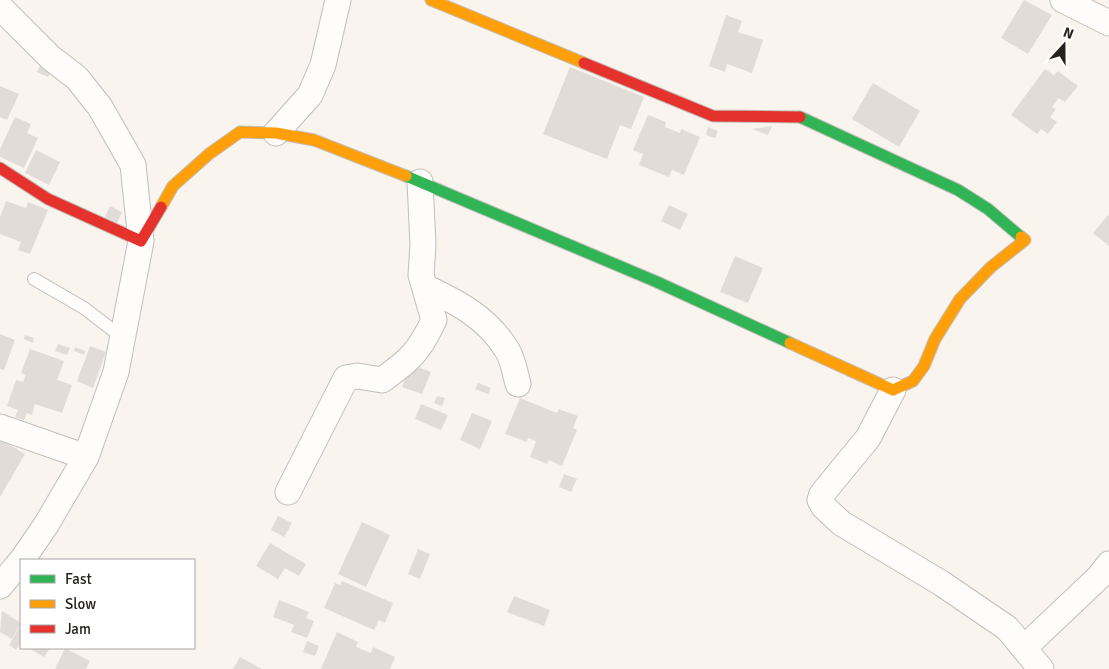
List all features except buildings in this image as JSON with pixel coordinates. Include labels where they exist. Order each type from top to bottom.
[{"type":"street","points":[[276,133],[310,95],[324,65],[338,0]]},
{"type":"street","points":[[431,0],[713,116],[804,117],[958,190],[988,209],[1025,240],[991,266],[960,299],[935,339],[924,366],[913,381],[894,390],[868,438],[822,494],[820,500],[824,507],[841,524],[941,583],[1007,628],[1041,669]]},
{"type":"street","points":[[1063,0],[1109,23]]},
{"type":"street","points":[[0,7],[51,58],[77,78],[100,107],[133,165],[141,242],[116,372],[86,457],[46,524],[22,559]]},
{"type":"street","points":[[141,242],[173,186],[209,154],[240,132],[276,133],[314,140],[420,182],[657,282],[894,390]]},
{"type":"street","points":[[0,168],[48,199],[141,242]]},
{"type":"street","points":[[288,492],[346,378],[357,376],[382,380],[422,346],[434,320],[421,275],[423,246],[420,182]]},
{"type":"street","points":[[424,287],[455,301],[481,318],[508,351],[518,384]]},
{"type":"street","points":[[0,428],[86,457]]},
{"type":"street","points":[[0,586],[20,562]]},
{"type":"street","points":[[1024,648],[1098,578],[1109,564]]},
{"type":"lane","points":[[34,280],[84,308],[123,338]]},
{"type":"traffic: fast","points":[[800,117],[958,190],[988,209],[1021,237]]},
{"type":"traffic: fast","points":[[406,176],[657,282],[790,343]]},
{"type":"traffic: slow","points":[[431,0],[584,63]]},
{"type":"traffic: slow","points":[[161,207],[173,186],[209,154],[240,132],[276,133],[314,140],[406,176]]},
{"type":"traffic: slow","points":[[790,343],[893,390],[913,381],[924,366],[935,339],[960,299],[991,267],[1025,240],[1021,237]]},
{"type":"traffic: jam","points":[[584,63],[713,116],[800,117]]},
{"type":"traffic: jam","points":[[0,168],[48,199],[141,241],[161,207]]}]
